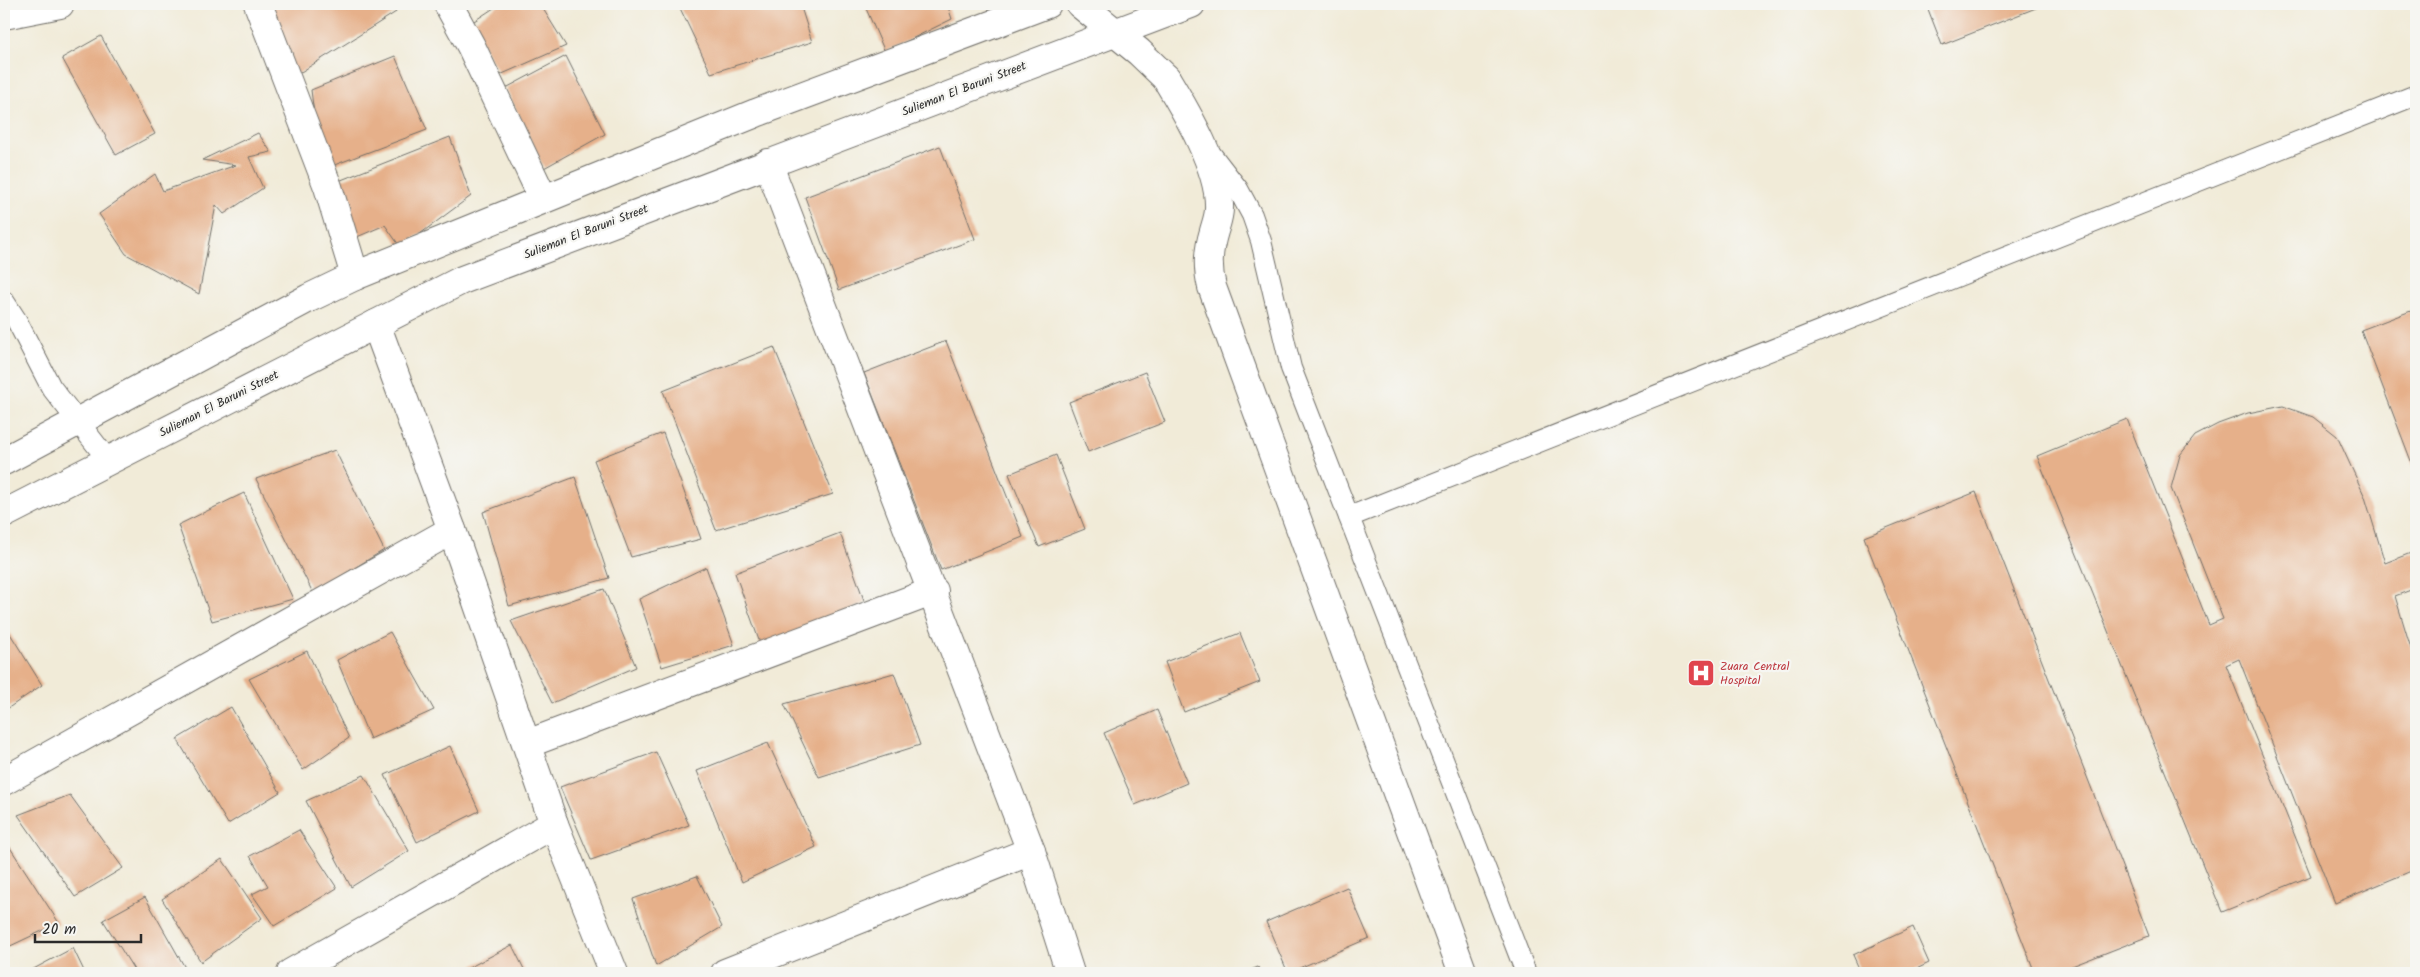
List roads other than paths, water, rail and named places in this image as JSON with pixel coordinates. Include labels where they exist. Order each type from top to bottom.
[{"type":"street","points":[[4,15],[60,4]]},
{"type":"street","points":[[258,4],[328,187],[355,276]]},
{"type":"street","points":[[448,4],[471,46],[543,198]]},
{"type":"street","points":[[4,462],[309,298],[355,276],[756,113],[1047,4]]},
{"type":"street","points":[[1080,4],[1116,32],[1166,78]]},
{"type":"street","name":"Sulieman El Baruni Street","points":[[4,514],[462,280],[1116,32],[1139,12],[1191,4]]},
{"type":"street","points":[[1139,12],[1157,46],[1166,78],[1203,145],[1216,187],[1219,209],[1210,245],[1207,269],[1212,287],[1462,973]]},
{"type":"street","points":[[768,163],[934,591],[1032,851],[1070,973]]},
{"type":"street","points":[[376,324],[452,530],[554,824],[614,973]]},
{"type":"street","points":[[4,781],[452,530]]},
{"type":"street","points":[[527,744],[934,591]]},
{"type":"street","points":[[291,973],[554,824]]},
{"type":"street","points":[[725,973],[1032,851]]},
{"type":"lane","points":[[1349,516],[2416,95]]},
{"type":"lane","points":[[1203,145],[1222,166],[1252,214],[1261,241],[1291,368],[1526,973]]},
{"type":"lane","points":[[4,301],[17,321],[51,387],[108,460]]},
{"type":"place","name":"Zuara Central Hospital","points":[[1701,673]]}]
